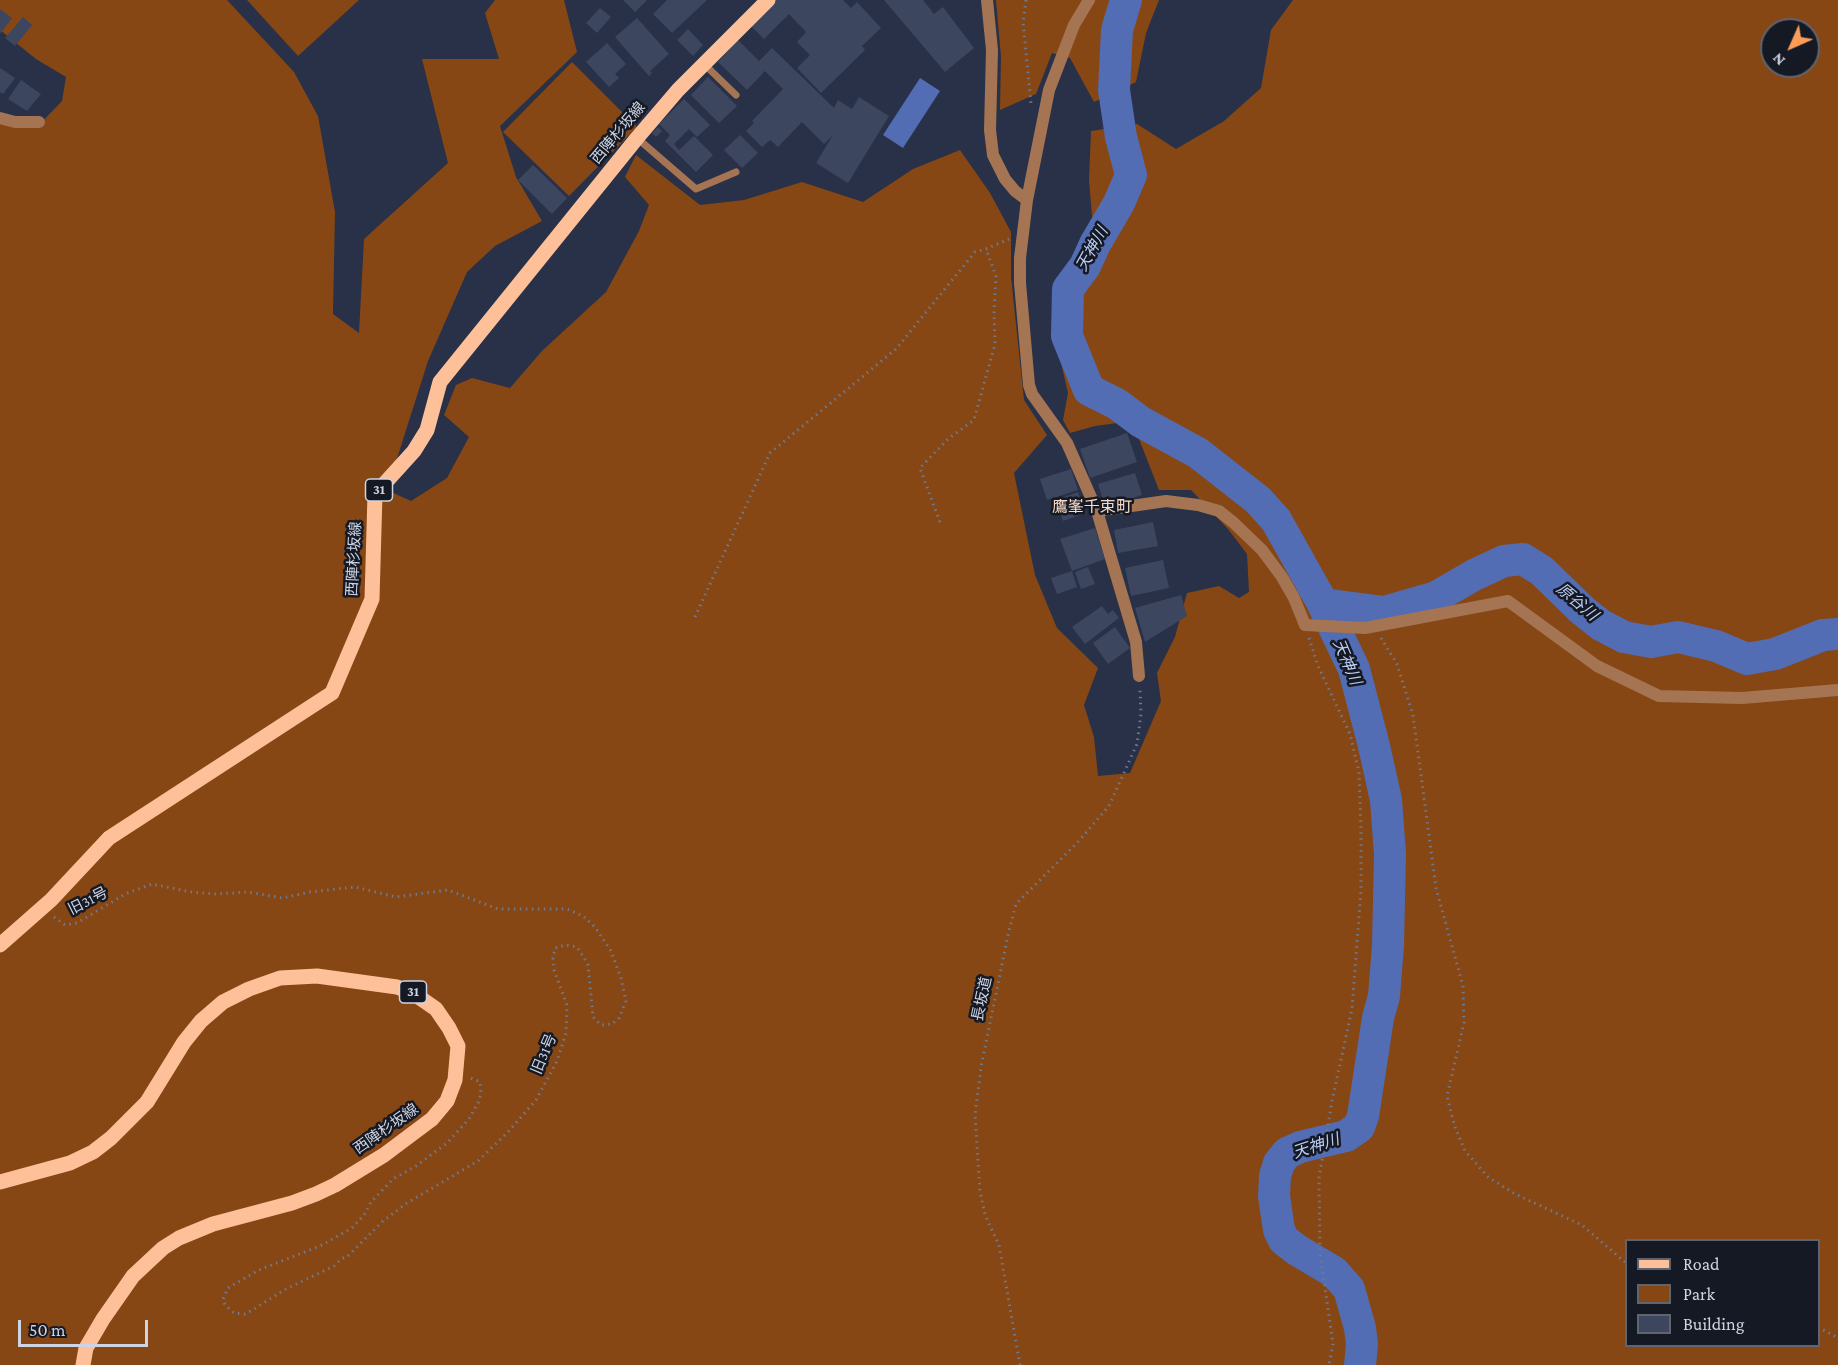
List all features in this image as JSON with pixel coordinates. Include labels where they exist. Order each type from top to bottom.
[{"type":"main road","name":"西陣杉坂線","points":[[0,945],[51,900],[109,838],[332,693],[372,599],[375,494],[414,451],[427,430],[440,382],[678,90],[768,0]]},
{"type":"main road","name":"西陣杉坂線","points":[[0,1182],[70,1163],[93,1152],[111,1138],[147,1102],[184,1042],[201,1021],[223,1002],[249,989],[280,978],[317,976],[397,987],[413,993],[436,1009],[458,1047],[455,1080],[447,1101],[432,1119],[384,1155],[335,1185],[292,1203],[195,1230],[156,1254],[133,1276],[103,1319],[86,1348],[83,1365]]},
{"type":"street","points":[[987,0],[992,50],[990,130],[993,155],[1005,179],[1027,200]]},
{"type":"street","points":[[1089,0],[1074,25],[1049,90],[1027,200],[1020,258],[1020,283],[1029,385],[1032,394],[1067,443],[1097,511],[1136,642],[1139,675]]},
{"type":"street","points":[[0,118],[15,122],[39,122]]},
{"type":"street","points":[[1097,511],[1166,501],[1198,505],[1219,511],[1262,550],[1282,577],[1305,625],[1369,627],[1508,601],[1597,666],[1659,696],[1742,698],[1838,690]]},
{"type":"lane","points":[[704,64],[736,95]]},
{"type":"lane","points":[[637,138],[696,189],[736,172]]},
{"type":"path","points":[[1026,0],[1023,22],[1029,98],[1041,131]]},
{"type":"path","points":[[695,617],[770,453],[896,349],[975,252],[1024,232]]},
{"type":"path","points":[[940,522],[920,468],[948,439],[974,420],[994,344],[996,276],[986,249]]},
{"type":"path","points":[[1305,625],[1318,666],[1350,734],[1359,772],[1361,890],[1357,965],[1352,1008],[1332,1101],[1319,1178],[1320,1253],[1333,1344],[1329,1365]]},
{"type":"path","points":[[1369,627],[1397,664],[1413,715],[1436,888],[1463,986],[1464,1023],[1447,1096],[1455,1127],[1465,1151],[1488,1177],[1515,1194],[1582,1225],[1625,1262]]},
{"type":"path","name":"長坂道","points":[[1020,1365],[999,1245],[985,1215],[980,1191],[975,1115],[983,1057],[1016,904],[1077,843],[1109,806],[1137,744],[1141,714],[1139,675]]},
{"type":"path","name":"旧31号","points":[[51,900],[54,918],[65,925],[77,923],[126,894],[152,884],[191,892],[216,894],[248,892],[282,898],[355,887],[396,897],[448,890],[498,909],[567,909],[583,916],[595,927],[611,951],[621,978],[626,1001],[619,1018],[612,1024],[601,1024],[593,1017],[588,965],[583,956],[577,947],[566,945],[555,948],[552,958],[554,970],[567,1005],[566,1033],[557,1061],[536,1100],[478,1161],[407,1203],[383,1221],[348,1256],[334,1266],[284,1290],[268,1302],[245,1314],[234,1313],[225,1305],[223,1299],[228,1288],[260,1270],[320,1246],[351,1228],[393,1179],[416,1166],[447,1143],[463,1126],[481,1094],[480,1082],[469,1076],[455,1080]]},
{"type":"path","points":[[1820,1328],[1838,1338]]},
{"type":"green space","points":[[0,0],[227,0],[294,72],[318,116],[335,212],[333,314],[359,333],[364,239],[448,163],[422,59],[499,59],[485,13],[495,0],[564,0],[577,52],[500,126],[516,177],[542,221],[495,246],[467,272],[428,361],[387,490],[411,501],[447,478],[469,437],[444,415],[456,385],[472,378],[510,388],[542,351],[606,292],[639,231],[649,205],[625,177],[636,155],[700,205],[744,200],[802,182],[863,202],[913,169],[960,150],[990,193],[1011,232],[1011,277],[1024,400],[1047,435],[1014,473],[1035,575],[1057,628],[1098,668],[1084,705],[1094,737],[1098,776],[1130,773],[1161,701],[1157,673],[1175,637],[1187,593],[1219,586],[1239,598],[1249,592],[1247,554],[1228,529],[1191,490],[1159,490],[1132,421],[1095,426],[1070,433],[1063,420],[1068,393],[1060,358],[1056,300],[1093,227],[1089,180],[1091,131],[1137,124],[1176,149],[1224,121],[1261,88],[1271,30],[1293,0],[1838,0],[1838,1365],[0,1365],[0,118],[37,127],[62,101],[66,77],[36,59],[0,30]]},
{"type":"green space","points":[[247,0],[359,0],[298,56]]},
{"type":"green space","points":[[996,0],[1159,0],[1146,33],[1136,82],[1094,102],[1070,58],[1052,53],[1036,94],[1000,110],[1001,57]]},
{"type":"green space","points":[[572,62],[637,127],[569,196],[503,132]]},
{"type":"water","points":[[920,78],[940,91],[903,148],[883,135]]},
{"type":"building","points":[[623,0],[647,0],[635,12]]},
{"type":"building","points":[[667,0],[707,0],[672,33],[653,14]]},
{"type":"building","points":[[775,0],[843,0],[851,8],[857,2],[881,28],[862,46],[865,50],[821,93],[797,68],[810,55],[797,42],[806,32],[789,14],[764,39],[750,25]]},
{"type":"building","points":[[884,0],[923,0],[934,14],[943,7],[974,48],[945,72]]},
{"type":"building","points":[[600,8],[611,17],[597,33],[586,23]]},
{"type":"building","points":[[0,9],[12,18],[0,34]]},
{"type":"building","points":[[23,17],[32,25],[15,46],[5,38]]},
{"type":"building","points":[[637,18],[669,54],[650,71],[652,73],[649,76],[615,37]]},
{"type":"building","points":[[688,29],[703,45],[693,56],[677,40]]},
{"type":"building","points":[[738,40],[759,61],[772,48],[834,108],[838,100],[852,109],[859,97],[889,116],[848,183],[816,163],[833,135],[824,144],[802,122],[778,147],[770,140],[762,147],[746,131],[754,123],[752,121],[783,89],[765,71],[747,90],[718,62]]},
{"type":"building","points":[[607,43],[626,64],[615,74],[619,78],[609,87],[586,62]]},
{"type":"building","points":[[0,68],[15,78],[3,94],[0,92]]},
{"type":"building","points":[[708,77],[737,106],[719,123],[691,95]]},
{"type":"building","points":[[21,80],[41,94],[27,111],[8,99]]},
{"type":"building","points":[[684,99],[710,125],[697,137],[689,129],[674,144],[679,150],[694,136],[713,155],[696,172],[665,141],[670,135],[659,124]]},
{"type":"building","points":[[658,127],[662,131],[656,137],[652,133]]},
{"type":"building","points":[[740,135],[758,153],[742,168],[724,150]]},
{"type":"building","points":[[533,165],[567,198],[552,214],[518,180]]},
{"type":"building","points":[[1127,433],[1137,462],[1090,478],[1080,449]]},
{"type":"building","points":[[1071,469],[1078,490],[1047,500],[1040,479]]},
{"type":"building","points":[[1135,473],[1142,495],[1105,506],[1098,484]]},
{"type":"building","points":[[1078,492],[1086,513],[1063,521],[1055,500]]},
{"type":"building","points":[[1153,522],[1158,546],[1118,553],[1114,530]]},
{"type":"building","points":[[1095,528],[1105,559],[1072,571],[1060,539]]},
{"type":"building","points":[[1163,560],[1169,588],[1131,596],[1125,568]]},
{"type":"building","points":[[1088,567],[1095,584],[1081,589],[1075,572]]},
{"type":"building","points":[[1072,571],[1077,587],[1057,594],[1051,578]]},
{"type":"building","points":[[1181,595],[1187,616],[1145,642],[1135,608]]},
{"type":"building","points":[[1102,606],[1108,614],[1113,610],[1119,618],[1085,644],[1072,627]]},
{"type":"building","points":[[1115,627],[1130,648],[1108,664],[1093,643]]},
{"type":"waterway","name":"天神川","points":[[1126,0],[1117,30],[1114,90],[1121,137],[1131,175],[1119,203],[1085,266],[1068,289],[1067,336],[1089,390],[1117,404],[1141,422],[1198,453],[1258,500],[1276,520],[1323,604],[1354,669],[1386,800],[1390,854],[1388,945],[1384,996],[1378,1018],[1363,1116],[1359,1127],[1346,1136],[1300,1147],[1287,1153],[1279,1163],[1275,1176],[1274,1196],[1279,1230],[1284,1240],[1334,1272],[1349,1289],[1360,1328],[1362,1344],[1360,1365]]},
{"type":"waterway","name":"原谷川","points":[[1323,604],[1384,612],[1436,597],[1504,561],[1523,559],[1542,571],[1601,625],[1624,637],[1651,642],[1678,637],[1716,646],[1747,659],[1775,654],[1823,635],[1838,634]]},
{"type":"district","name":"鷹峯千束町","points":[[1092,507]]}]
